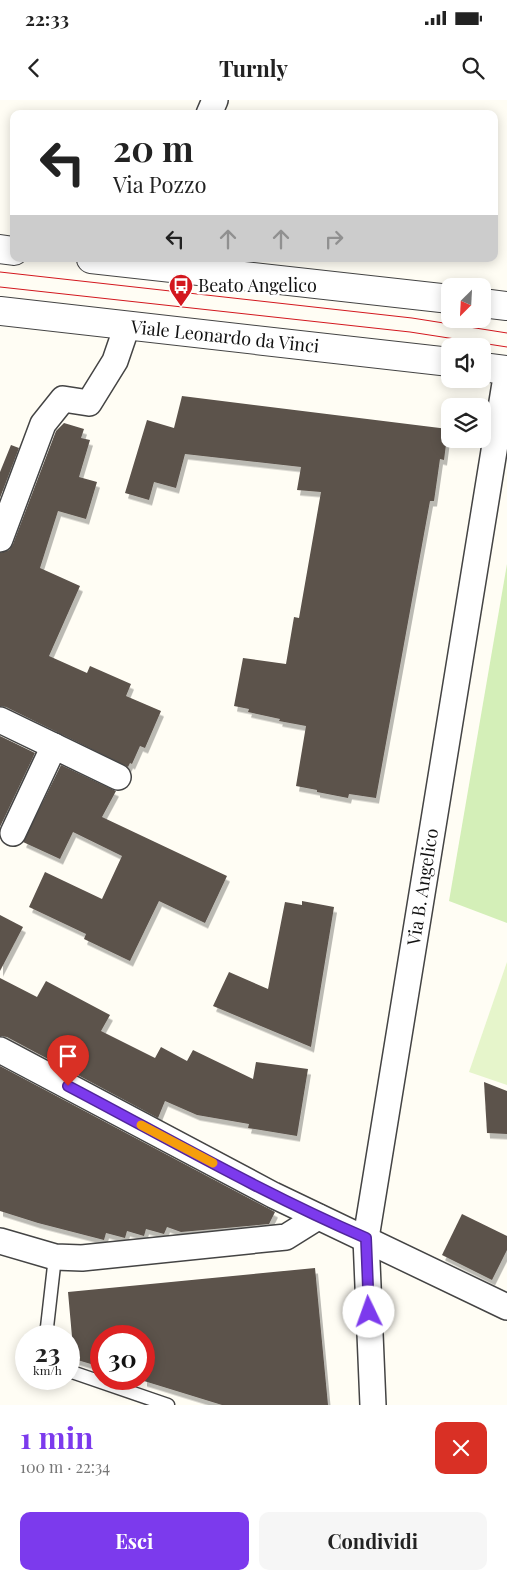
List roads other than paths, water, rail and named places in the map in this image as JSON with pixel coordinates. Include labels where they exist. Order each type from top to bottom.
[{"type":"street","points":[[150,262],[441,298]]},
{"type":"street","points":[[491,303],[507,306]]},
{"type":"street","name":"Viale Leonardo da Vinci","points":[[0,311],[441,361]]},
{"type":"street","points":[[0,538],[43,424],[63,399],[89,403],[115,361],[127,326]]},
{"type":"street","points":[[491,368],[507,371]]},
{"type":"street","name":"Via B. Angelico","points":[[373,1405],[366,1238],[507,371]]},
{"type":"street","points":[[0,720],[118,777]]},
{"type":"street","points":[[13,833],[54,746]]},
{"type":"street","points":[[0,1050],[318,1217],[366,1238],[507,1307]]},
{"type":"street","points":[[0,1241],[55,1257],[82,1258],[286,1237],[318,1217]]},
{"type":"lane","points":[[47,1325],[55,1257]]},
{"type":"lane","points":[[80,1376],[168,1405]]},
{"type":"tram line","points":[[0,272],[412,318],[507,333]]},
{"type":"tram line","points":[[0,287],[410,332],[507,347]]},
{"type":"place","name":"Beato Angelico","points":[[181,307]]}]
